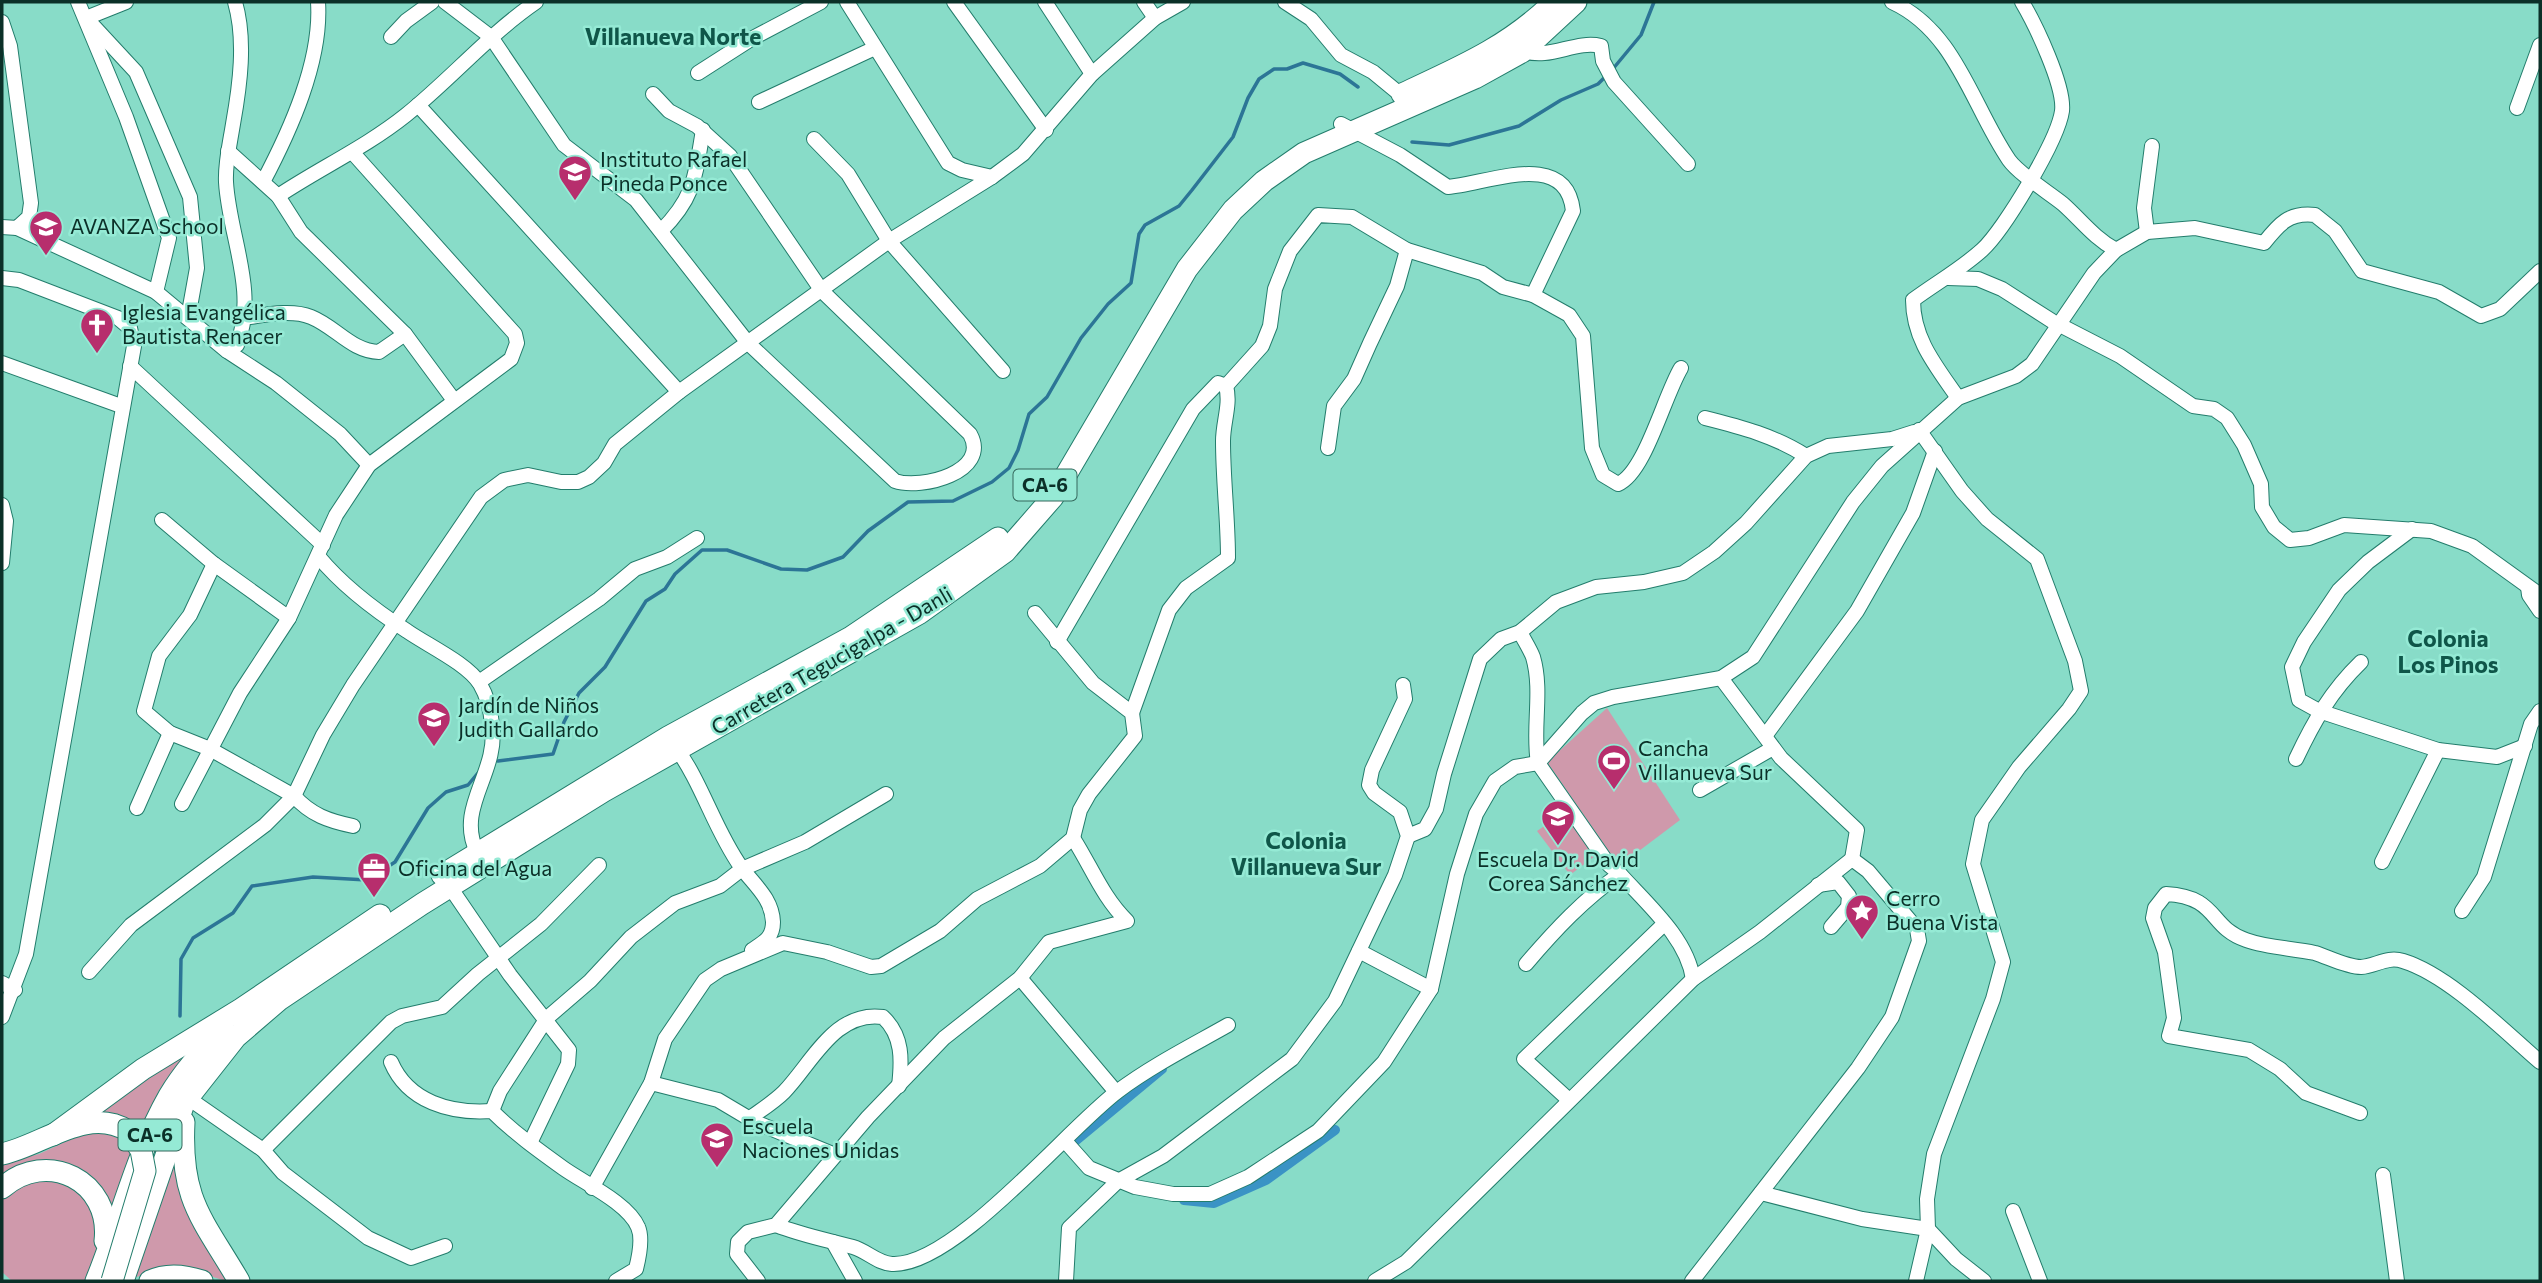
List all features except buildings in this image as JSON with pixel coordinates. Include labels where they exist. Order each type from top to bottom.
[{"type":"highway","name":"Carretera Tegucigalpa - Danli","points":[[241,1009],[477,852],[673,744],[851,637],[979,553],[1012,526],[1038,496],[1182,253],[1223,201],[1275,159],[1308,138],[1347,128],[1404,101],[1483,57],[1511,40],[1554,2]]},
{"type":"highway","name":"Carretera Tegucigalpa - Danli","points":[[1404,101],[1475,78],[1524,51],[1576,2]]},
{"type":"highway","name":"Carretera Tegucigalpa - Danli","points":[[186,1100],[220,1054],[279,1000],[673,744]]},
{"type":"highway","points":[[53,1135],[143,1069],[241,1009]]},
{"type":"highway","name":"CA-6","points":[[103,1275],[145,1145],[165,1104],[209,1042],[241,1009]]},
{"type":"highway","points":[[186,1100],[184,1170],[190,1194],[198,1215],[239,1281]]},
{"type":"highway","name":"CA-6","points":[[123,1281],[186,1100]]},
{"type":"highway","points":[[2,1154],[23,1150],[53,1135],[88,1123],[118,1124],[128,1131],[141,1150],[145,1171],[103,1275]]},
{"type":"highway","points":[[2,1188],[14,1178],[38,1170],[60,1172],[82,1182],[101,1206],[107,1226],[103,1275]]},
{"type":"highway","points":[[150,1281],[162,1276],[202,1281]]},
{"type":"street","points":[[78,2],[169,238],[156,292]]},
{"type":"street","points":[[86,18],[126,2]]},
{"type":"street","points":[[227,351],[237,345],[244,317],[244,273],[230,225],[225,179],[241,59],[235,2]]},
{"type":"street","points":[[263,182],[284,141],[305,85],[319,15],[318,2]]},
{"type":"street","points":[[391,37],[417,7],[432,2]]},
{"type":"street","points":[[445,2],[491,37],[564,145],[636,200],[748,343],[895,481],[913,485],[940,480],[958,471],[974,448],[970,434],[822,290],[730,156],[703,130],[669,111],[653,94]]},
{"type":"street","points":[[278,196],[309,175],[353,153],[418,104],[491,37],[536,2]]},
{"type":"street","points":[[698,73],[751,39],[821,2]]},
{"type":"street","points":[[847,2],[948,163],[962,170],[992,177]]},
{"type":"street","points":[[954,2],[1046,130]]},
{"type":"street","points":[[1045,2],[1092,74]]},
{"type":"street","points":[[1144,2],[1155,18]]},
{"type":"street","points":[[89,972],[131,925],[265,825],[293,796],[323,735],[394,623],[481,497],[493,485],[528,475],[561,482],[578,482],[589,477],[604,463],[615,444],[679,391],[889,241],[992,177],[1023,154],[1092,74],[1155,18],[1183,2]]},
{"type":"street","points":[[1285,2],[1311,19],[1341,55],[1373,72],[1404,101]]},
{"type":"street","points":[[1892,2],[1905,8],[1936,36],[1958,65],[2010,162],[2066,207],[2098,240],[2116,250]]},
{"type":"street","points":[[1958,398],[1938,370],[1913,324],[1913,300],[1948,278],[1982,250],[2010,215],[2062,111],[2050,60],[2022,2]]},
{"type":"street","points":[[86,18],[136,72],[190,198],[197,268],[188,318]]},
{"type":"street","points":[[2,22],[9,46],[31,203],[29,217],[9,228]]},
{"type":"street","points":[[1524,51],[1542,55],[1589,44],[1601,46],[1604,63],[1614,82],[1688,164]]},
{"type":"street","points":[[2517,108],[2540,45]]},
{"type":"street","points":[[759,102],[875,48]]},
{"type":"street","points":[[418,104],[679,391]]},
{"type":"street","points":[[1347,128],[1400,155],[1448,187],[1506,175],[1544,175],[1557,179],[1572,198],[1573,211],[1533,295]]},
{"type":"street","points":[[661,231],[683,209],[691,189],[703,130]]},
{"type":"street","points":[[814,139],[848,174],[889,241],[1003,371]]},
{"type":"street","points":[[2147,232],[2144,208],[2152,146]]},
{"type":"street","points":[[228,151],[278,196],[301,232],[405,334],[453,399]]},
{"type":"street","points":[[182,804],[240,693],[289,618],[336,515],[369,465],[453,399],[512,359],[517,343],[515,334],[353,153]]},
{"type":"street","points":[[1226,386],[1262,345],[1270,326],[1275,289],[1290,251],[1318,215],[1352,216],[1408,250],[1482,273],[1503,287],[1533,295],[1569,315],[1583,336],[1592,448],[1603,475],[1618,484],[1629,480],[1640,460],[1668,390],[1681,368]]},
{"type":"street","points":[[1065,1141],[1089,1168],[1118,1181],[1173,1194],[1210,1194],[1248,1177],[1318,1131],[1384,1062],[1431,989],[1457,874],[1476,814],[1495,781],[1515,766],[1538,764],[1594,703],[1612,697],[1721,678],[1753,657],[1853,502],[1882,466],[1919,430],[1958,398],[2016,376],[2032,363],[2094,273],[2116,250],[2147,232],[2195,228],[2259,244],[2264,243],[2278,225],[2290,216],[2315,215],[2335,231],[2362,271],[2438,292],[2481,316],[2500,309],[2540,271]]},
{"type":"street","points":[[9,228],[156,292],[227,351],[276,383],[340,434],[369,465]]},
{"type":"street","points":[[1328,448],[1334,406],[1360,365],[1397,286],[1408,250]]},
{"type":"street","points":[[1948,278],[1963,276],[1991,284],[2060,326],[2120,356],[2193,406],[2214,409],[2227,418],[2244,445],[2257,474],[2262,508],[2274,527],[2290,540],[2309,538],[2344,525],[2431,531],[2472,546],[2540,595]]},
{"type":"street","points":[[2,278],[19,280],[118,318],[130,328],[134,346],[121,406],[26,954],[8,986],[2,1017]]},
{"type":"street","points":[[244,317],[288,313],[309,316],[367,352],[379,352],[405,334]]},
{"type":"street","points":[[2,363],[121,406]]},
{"type":"street","points":[[130,366],[320,550],[329,569],[394,623],[479,682],[493,727],[487,775],[469,817],[470,837],[477,852]]},
{"type":"street","points":[[1057,642],[1193,409],[1218,383],[1226,386]]},
{"type":"street","points":[[592,1188],[651,1083],[665,1039],[705,980],[783,943],[827,951],[871,968],[881,966],[940,931],[977,900],[1040,866],[1073,838],[1080,810],[1089,794],[1135,736],[1132,713],[1169,610],[1186,588],[1228,558],[1223,483],[1223,436],[1229,396],[1226,386]]},
{"type":"street","points":[[1705,418],[1750,429],[1806,456]]},
{"type":"street","points":[[1916,1281],[1928,1229],[1927,1199],[1934,1154],[1993,999],[2003,961],[1973,864],[1982,820],[2019,767],[2081,691],[2075,661],[2037,559],[1987,519],[1962,491],[1919,430]]},
{"type":"street","points":[[1408,836],[1425,829],[1436,809],[1444,774],[1480,659],[1501,639],[1520,632],[1556,602],[1595,587],[1644,582],[1683,573],[1714,552],[1746,523],[1806,456],[1828,446],[1892,439],[1919,430]]},
{"type":"street","points":[[1700,790],[1769,742],[1857,611],[1913,513],[1936,451]]},
{"type":"street","points":[[2,505],[6,521],[2,554]]},
{"type":"street","points":[[162,520],[214,564],[289,618]]},
{"type":"street","points":[[2412,529],[2368,562],[2339,590],[2304,642],[2292,667],[2299,700],[2319,711],[2438,750],[2497,757],[2525,746]]},
{"type":"street","points":[[479,682],[599,599],[635,569],[667,556],[697,538]]},
{"type":"street","points":[[214,564],[190,615],[159,656],[144,711],[170,733],[210,749],[293,796],[304,807],[324,819],[354,827]]},
{"type":"street","points":[[2528,585],[2529,595],[2540,611]]},
{"type":"street","points":[[1035,612],[1057,642],[1093,682],[1132,713]]},
{"type":"street","points":[[1520,632],[1533,657],[1537,695],[1535,747],[1538,764],[1609,865],[1664,924],[1691,962],[1693,979]]},
{"type":"street","points":[[2295,759],[2319,711],[2336,686],[2361,662]]},
{"type":"street","points":[[1375,1281],[1406,1262],[1693,979],[1760,932],[1852,859],[1857,830],[1807,784],[1769,742],[1721,678]]},
{"type":"street","points":[[1066,1281],[1069,1228],[1118,1181],[1163,1156],[1292,1059],[1335,1001],[1395,875],[1408,836],[1400,812],[1374,793],[1369,785],[1372,770],[1405,699],[1403,685]]},
{"type":"street","points":[[2462,911],[2484,877],[2531,724],[2540,711]]},
{"type":"street","points":[[137,808],[170,733]]},
{"type":"street","points":[[673,744],[742,869],[763,892],[773,925],[769,938],[735,965]]},
{"type":"street","points":[[2382,862],[2438,750]]},
{"type":"street","points":[[492,1111],[499,1091],[547,1018],[590,981],[631,937],[675,903],[720,886],[742,869],[805,842],[886,794]]},
{"type":"street","points":[[776,1225],[835,1155],[944,1038],[1020,978],[1049,942],[1127,921],[1109,903],[1093,869],[1073,838]]},
{"type":"street","points":[[1692,1281],[1858,1068],[1892,1017],[1919,941],[1917,929],[1868,871],[1852,859]]},
{"type":"street","points":[[263,1150],[391,1022],[410,1014],[442,1007],[541,924],[599,865]]},
{"type":"street","points":[[1526,964],[1556,929],[1596,891],[1620,874]]},
{"type":"street","points":[[1817,885],[1839,882],[1847,891],[1848,907],[1832,927]]},
{"type":"street","points":[[450,887],[510,975],[566,1044],[570,1055],[531,1141]]},
{"type":"street","points":[[2360,1112],[2306,1093],[2280,1069],[2249,1050],[2169,1036],[2174,1018],[2173,1005],[2165,952],[2153,919],[2155,908],[2166,894],[2188,895],[2207,906],[2226,930],[2245,940],[2312,953],[2360,967],[2388,959],[2402,961],[2465,998],[2540,1062]]},
{"type":"street","points":[[1569,1100],[1524,1059],[1664,924]]},
{"type":"street","points":[[1359,951],[1431,989]]},
{"type":"street","points":[[1020,978],[1116,1092]]},
{"type":"street","points":[[750,1118],[783,1093],[827,1039],[859,1018],[883,1017],[893,1026],[903,1056],[899,1086]]},
{"type":"street","points":[[758,1281],[737,1254],[738,1242],[748,1232],[776,1225],[893,1264],[918,1258],[958,1236],[1116,1092],[1158,1063],[1228,1025]]},
{"type":"street","points":[[391,1062],[404,1084],[421,1097],[453,1109],[492,1111],[514,1133],[531,1141],[592,1188],[631,1213],[640,1230],[636,1269],[616,1281]]},
{"type":"street","points":[[651,1083],[718,1100],[750,1118],[835,1155]]},
{"type":"street","points":[[186,1100],[263,1150],[283,1173],[368,1238],[411,1258],[445,1246]]},
{"type":"street","points":[[2383,1175],[2397,1281]]},
{"type":"street","points":[[1761,1193],[1862,1219],[1928,1229],[1978,1279]]},
{"type":"street","points":[[2013,1211],[2040,1281]]},
{"type":"street","points":[[833,1242],[855,1281]]},
{"type":"shaded area","name":"Cancha Villanueva Sur","points":[[1607,708],[1680,820],[1619,866],[1547,762]]},
{"type":"shaded area","points":[[1565,812],[1595,856],[1570,875],[1537,831]]},
{"type":"shaded area","points":[[201,1039],[159,1090],[143,1135],[123,1118],[101,1113],[83,1115]]},
{"type":"shaded area","points":[[99,1126],[137,1149],[112,1226],[103,1193],[25,1164],[2,1176],[2,1163],[39,1154]]},
{"type":"shaded area","points":[[176,1145],[233,1281],[180,1267],[156,1270],[132,1279]]},
{"type":"shaded area","points":[[24,1178],[72,1182],[99,1216],[98,1251],[89,1281],[12,1281],[2,1272],[2,1195]]},
{"type":"waterway","points":[[1612,70],[1641,35],[1654,2]]},
{"type":"waterway","points":[[498,761],[553,754],[564,722],[579,693],[605,667],[646,601],[665,589],[675,574],[702,550],[727,550],[781,569],[807,570],[843,557],[868,531],[908,502],[953,501],[992,482],[1009,468],[1018,450],[1029,414],[1047,397],[1081,338],[1108,304],[1131,283],[1139,234],[1145,225],[1179,206],[1192,190],[1233,137],[1248,98],[1259,79],[1274,69],[1287,69],[1303,63],[1340,74],[1358,87]]},
{"type":"waterway","points":[[1412,142],[1449,145],[1519,126],[1561,100],[1598,84],[1606,76]]},
{"type":"waterway","points":[[180,1016],[181,959],[193,938],[233,913],[252,886],[313,877],[367,880],[395,862],[428,808],[446,792],[468,785],[478,773]]},
{"type":"waterway","points":[[1074,1142],[1162,1069]]},
{"type":"waterway","points":[[1184,1200],[1214,1203],[1266,1180],[1335,1130]]},
{"type":"place","name":"Instituto Rafael Pineda Ponce","points":[[575,202]]},
{"type":"place","name":"AVANZA School","points":[[46,257]]},
{"type":"place","name":"Iglesia Evangélica Bautista Renacer","points":[[97,355]]},
{"type":"place","name":"Jardín de Niños Judith Gallardo","points":[[434,748]]},
{"type":"place","name":"Cancha Villanueva Sur","points":[[1614,791]]},
{"type":"place","name":"Escuela Dr. David Corea Sánchez","points":[[1558,847]]},
{"type":"place","name":"Oficina del Agua","points":[[374,899]]},
{"type":"place","name":"Cerro Buena Vista","points":[[1862,941]]},
{"type":"place","name":"Escuela Naciones Unidas","points":[[717,1169]]},
{"type":"district","name":"Villanueva Norte","points":[[673,37]]},
{"type":"district","name":"Colonia Los Pinos","points":[[2448,652]]},
{"type":"district","name":"Colonia Villanueva Sur","points":[[1306,854]]}]
